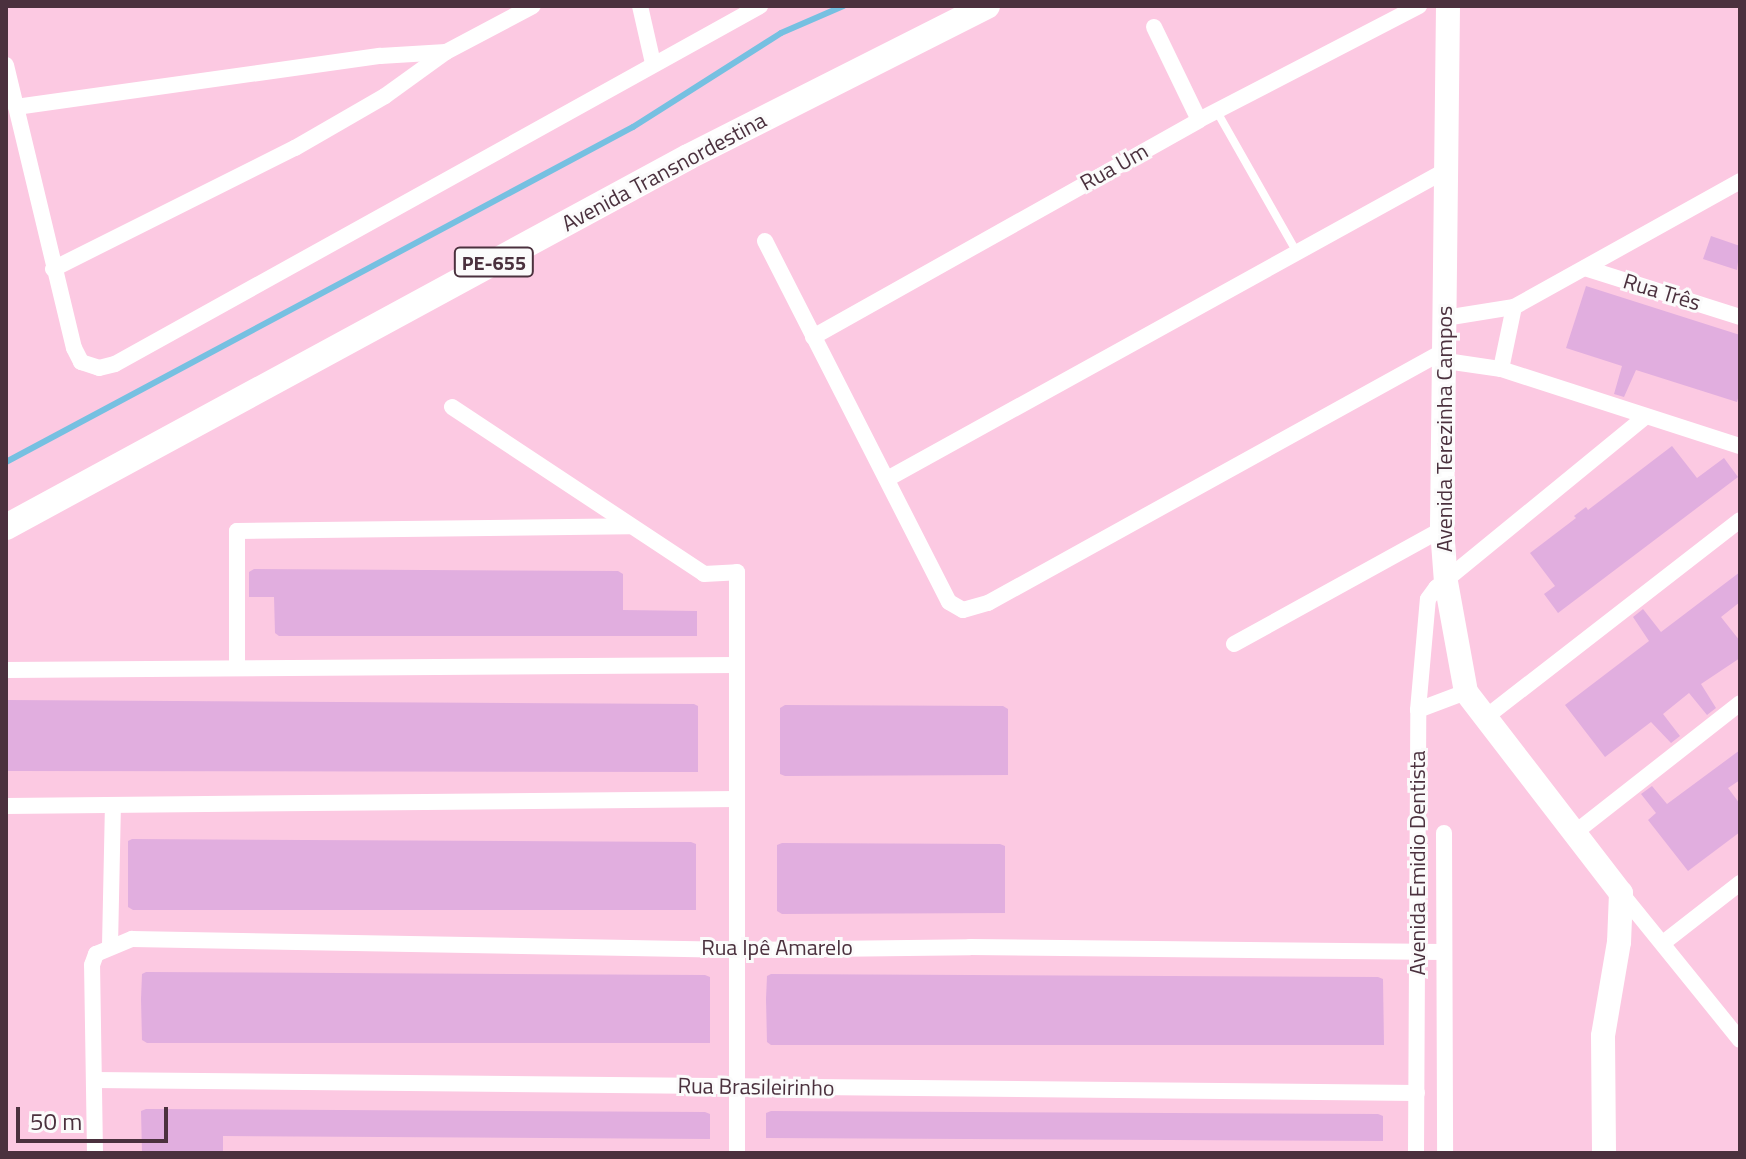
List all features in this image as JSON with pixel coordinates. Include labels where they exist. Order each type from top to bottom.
[{"type":"main road","name":"Avenida Transnordestina","points":[[6,527],[688,157],[987,6]]},
{"type":"street","points":[[53,269],[295,148],[385,96],[446,52],[533,6]]},
{"type":"street","points":[[640,6],[653,63]]},
{"type":"street","points":[[6,65],[53,269],[81,362],[99,368],[115,364],[760,6]]},
{"type":"street","name":"Rua Um","points":[[813,337],[1216,110],[1419,6]]},
{"type":"street","name":"Avenida Terezinha Campos","points":[[1448,6],[1442,529],[1446,582],[1466,692],[1577,831],[1621,893]]},
{"type":"street","points":[[1154,27],[1199,120]]},
{"type":"street","points":[[16,107],[380,56],[446,52]]},
{"type":"street","points":[[889,478],[1448,169]]},
{"type":"street","points":[[1445,318],[1514,307],[1740,181]]},
{"type":"street","points":[[765,241],[889,478],[949,602],[956,608],[974,609],[1446,356],[1501,369],[1740,446]]},
{"type":"street","name":"Rua Três","points":[[1585,268],[1740,317]]},
{"type":"street","points":[[1501,369],[1514,307]]},
{"type":"street","points":[[452,407],[704,574],[737,572],[737,1153]]},
{"type":"street","name":"Avenida Emidio Dentista","points":[[1416,1153],[1418,710],[1426,607],[1433,592],[1646,416]]},
{"type":"street","points":[[1486,717],[1740,520]]},
{"type":"street","points":[[237,668],[237,531],[630,526]]},
{"type":"street","points":[[1234,644],[1442,529]]},
{"type":"street","points":[[6,670],[737,665]]},
{"type":"street","points":[[1418,710],[1466,692]]},
{"type":"street","points":[[1577,831],[1740,703]]},
{"type":"street","points":[[6,806],[737,799]]},
{"type":"street","points":[[95,1153],[92,965],[96,954],[110,946],[113,806]]},
{"type":"street","name":"Avenida Emidio Dentista","points":[[1444,833],[1445,1153]]},
{"type":"street","points":[[1663,943],[1740,883]]},
{"type":"street","points":[[1621,893],[1740,1040]]},
{"type":"street","points":[[1604,1153],[1603,1036],[1619,942],[1621,893]]},
{"type":"street","name":"Rua Ipê Amarelo","points":[[110,946],[146,939],[738,950],[970,947],[1444,952]]},
{"type":"street","name":"Rua Brasileirinho","points":[[94,1080],[1417,1093]]},
{"type":"lane","points":[[1216,110],[1296,251]]},
{"type":"building","points":[[1711,236],[1740,246],[1737,270],[1703,259]]},
{"type":"building","points":[[1586,286],[1740,335],[1740,391],[1737,402],[1636,370],[1624,397],[1614,394],[1622,366],[1566,348]]},
{"type":"building","points":[[1672,446],[1697,478],[1724,458],[1738,477],[1558,613],[1544,594],[1555,586],[1530,553],[1576,518],[1574,516],[1586,507],[1588,510]]},
{"type":"building","points":[[254,569],[618,571],[623,574],[623,610],[697,611],[697,636],[279,636],[275,633],[274,597],[249,597],[249,572]]},
{"type":"building","points":[[1740,572],[1740,602],[1721,617],[1740,641],[1740,658],[1701,684],[1716,708],[1707,715],[1689,693],[1663,714],[1680,736],[1671,743],[1651,722],[1605,757],[1565,705],[1649,641],[1633,617],[1643,609],[1661,632]]},
{"type":"building","points":[[6,700],[694,704],[698,706],[698,772],[6,771]]},
{"type":"building","points":[[785,705],[1003,706],[1008,709],[1008,775],[785,776],[780,774],[780,708]]},
{"type":"building","points":[[1740,750],[1740,780],[1728,788],[1740,804],[1740,832],[1688,871],[1648,820],[1656,813],[1641,794],[1652,786],[1667,804]]},
{"type":"building","points":[[128,841],[691,842],[696,844],[696,910],[133,910],[128,907]]},
{"type":"building","points":[[1000,844],[1005,846],[1005,913],[782,914],[777,911],[777,845]]},
{"type":"building","points":[[142,974],[705,975],[710,977],[710,1043],[147,1043],[142,1040],[141,999]]},
{"type":"building","points":[[767,976],[1378,977],[1383,979],[1384,1045],[771,1045],[767,1042],[766,999]]},
{"type":"building","points":[[141,1111],[705,1112],[710,1114],[710,1139],[223,1136],[223,1153],[142,1153]]},
{"type":"building","points":[[766,1113],[1378,1114],[1383,1116],[1383,1141],[766,1138]]},
{"type":"waterway","points":[[6,462],[633,127],[781,33],[843,6]]}]
